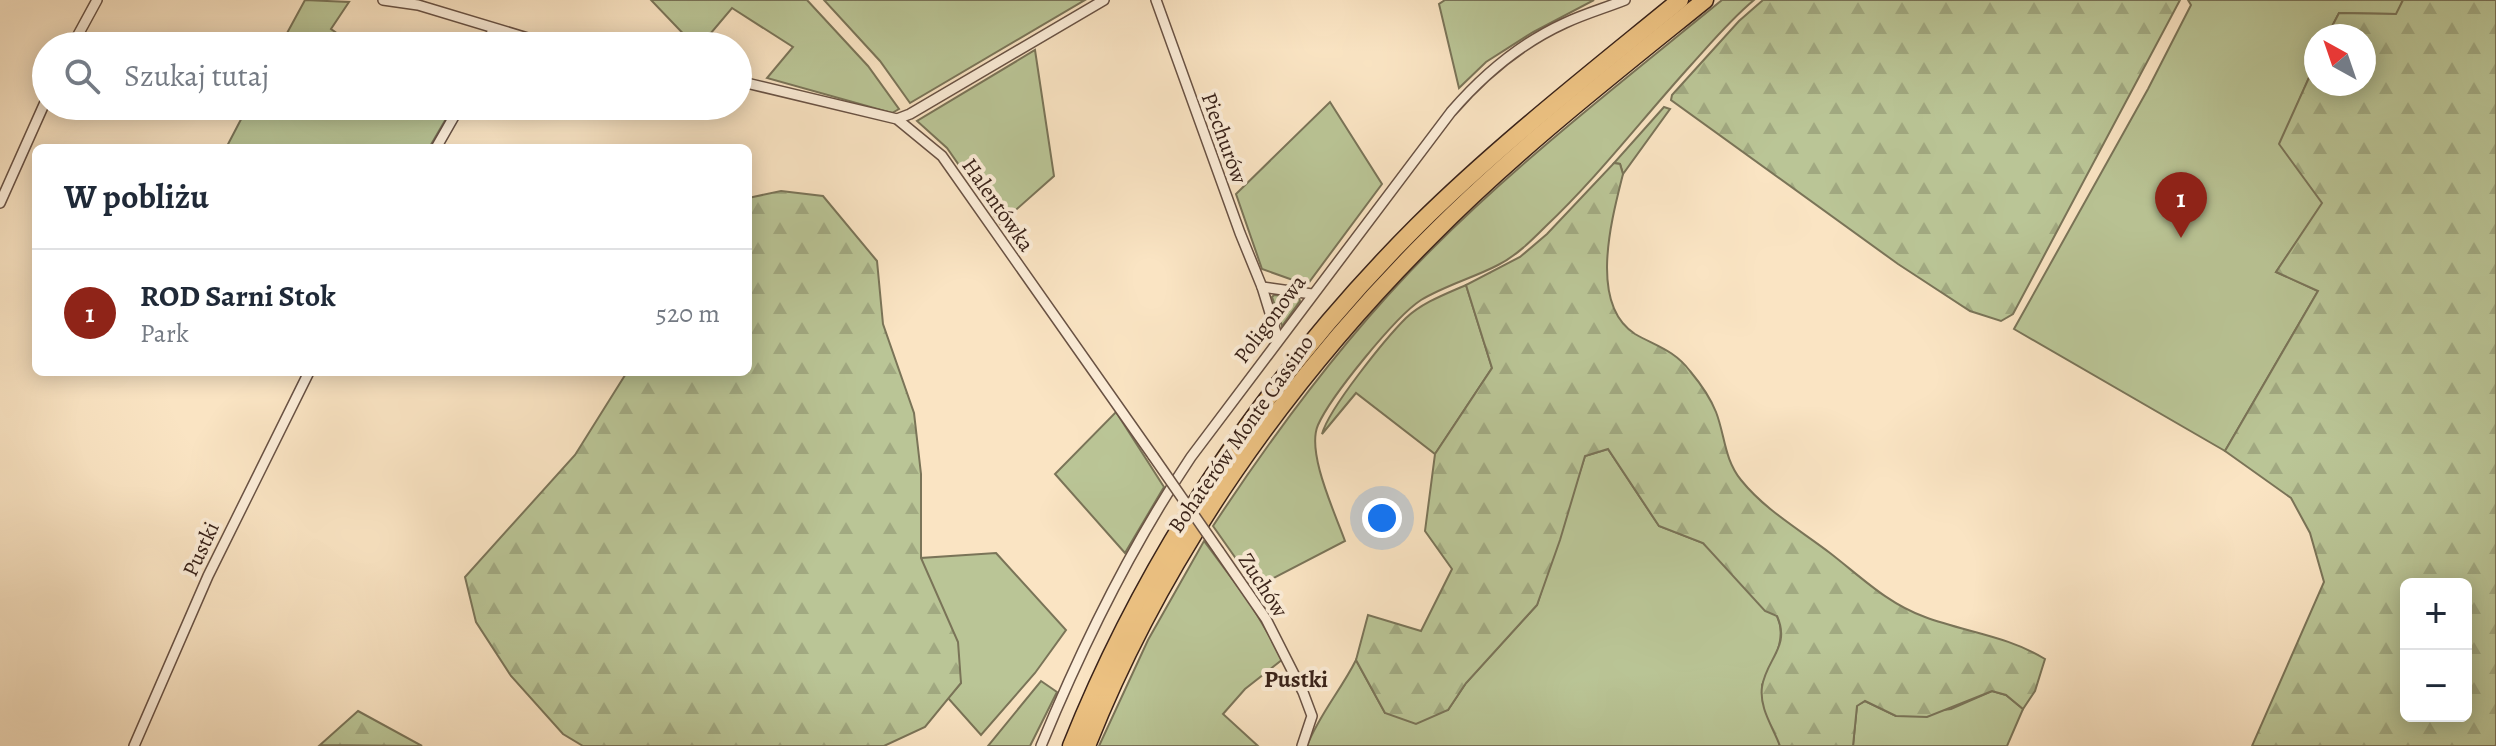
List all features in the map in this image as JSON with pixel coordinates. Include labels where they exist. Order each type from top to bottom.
[{"type":"highway","name":"Bohaterów Monte Cassino","points":[[1071,746],[1128,619],[1186,518],[1260,407],[1313,339],[1370,275],[1467,178],[1680,0]]},
{"type":"highway","name":"Bohaterów Monte Cassino","points":[[1087,746],[1141,627],[1178,562],[1243,460],[1326,349],[1402,266],[1477,191],[1705,0]]},
{"type":"street","points":[[80,32],[97,0]]},
{"type":"street","points":[[383,0],[418,5],[504,32]]},
{"type":"street","points":[[897,119],[1104,0]]},
{"type":"street","name":"Piechurów","points":[[1156,0],[1234,219],[1262,287],[1278,339]]},
{"type":"street","name":"Poligonowa","points":[[1041,746],[1075,664],[1153,514],[1278,339],[1451,112],[1471,88],[1496,66],[1532,41],[1566,23],[1625,0]]},
{"type":"street","name":"Halentówka","points":[[752,84],[897,119],[942,156],[1153,456]]},
{"type":"street","points":[[0,203],[37,120]]},
{"type":"street","points":[[438,144],[452,120]]},
{"type":"street","points":[[1262,287],[1312,294]]},
{"type":"street","name":"Pustki","points":[[134,746],[208,576],[307,376]]},
{"type":"street","name":"Zuchów","points":[[1153,456],[1266,619],[1312,716],[1302,746]]},
{"type":"green space","points":[[305,0],[349,2],[331,29],[335,32],[288,32]]},
{"type":"green space","points":[[651,0],[807,0],[868,66],[899,109],[892,113],[767,78],[793,47],[732,8],[712,32],[682,32]]},
{"type":"green space","points":[[824,0],[1085,0],[910,103],[880,61]]},
{"type":"green space","points":[[1445,0],[1594,0],[1533,32],[1486,62],[1459,88],[1439,4]]},
{"type":"green space","points":[[1722,0],[1754,0],[1713,40],[1564,208],[1529,243],[1505,261],[1421,300],[1365,358],[1325,412],[1315,437],[1323,483],[1345,541],[1256,587],[1213,526],[1315,382],[1400,282],[1466,216],[1574,121]]},
{"type":"green space","points":[[1763,0],[2180,0],[2013,314],[2001,321],[1970,311],[1898,264],[1671,100],[1672,95],[1739,21]]},
{"type":"green space","points":[[2188,0],[2403,0],[2397,14],[2339,13],[2333,24],[2304,24],[2304,89],[2280,144],[2323,203],[2276,272],[2318,291],[2225,451],[2014,329],[2148,89],[2191,5]]},
{"type":"green space","points":[[2403,0],[2496,0],[2496,746],[2252,746],[2324,582],[2310,533],[2291,498],[2225,451],[2318,291],[2276,272],[2322,203],[2279,144],[2304,89],[2304,96],[2376,96],[2376,24],[2333,24],[2339,13],[2396,14]]},
{"type":"green space","points":[[1035,50],[1054,176],[1000,224],[947,148],[917,121]]},
{"type":"green space","points":[[1330,102],[1382,184],[1307,285],[1262,269],[1236,194]]},
{"type":"green space","points":[[1664,107],[1670,109],[1623,174],[1620,164],[1614,163]]},
{"type":"green space","points":[[241,120],[445,120],[431,144],[228,144]]},
{"type":"green space","points":[[1614,163],[1620,164],[1623,174],[1610,236],[1608,282],[1612,303],[1621,320],[1635,334],[1678,358],[1694,376],[1716,412],[1735,472],[1750,491],[1772,510],[1899,605],[1940,622],[2016,645],[2045,659],[2035,691],[2023,709],[2006,695],[1992,691],[1927,717],[1896,716],[1865,701],[1857,706],[1853,746],[1780,746],[1762,695],[1764,677],[1781,636],[1777,616],[1765,611],[1703,543],[1659,526],[1608,449],[1585,456],[1537,605],[1466,683],[1448,710],[1416,724],[1385,713],[1356,660],[1368,615],[1421,631],[1452,569],[1425,531],[1435,454],[1492,368],[1466,285],[1520,257],[1547,234]]},
{"type":"green space","points":[[781,191],[823,196],[877,261],[883,324],[914,413],[921,474],[921,558],[958,642],[961,683],[925,727],[884,746],[583,746],[563,734],[511,676],[476,622],[465,577],[575,455],[624,376],[752,376],[752,197]]},
{"type":"green space","points":[[1466,285],[1492,368],[1435,454],[1356,393],[1322,434],[1346,391],[1406,318],[1427,303]]},
{"type":"green space","points":[[1272,297],[1299,298],[1300,301],[1282,326]]},
{"type":"green space","points":[[1116,412],[1164,487],[1125,553],[1055,474]]},
{"type":"green space","points":[[1608,449],[1659,526],[1703,543],[1777,616],[1780,643],[1762,685],[1780,746],[1307,746],[1356,660],[1385,713],[1448,710],[1466,683],[1537,605],[1585,456]]},
{"type":"green space","points":[[1204,541],[1250,603],[1283,659],[1245,689],[1223,714],[1258,746],[1099,746],[1148,640]]},
{"type":"green space","points":[[996,553],[1066,630],[1035,673],[981,735],[948,698],[961,683],[921,558]]},
{"type":"green space","points":[[1041,681],[1057,692],[1030,746],[988,746]]},
{"type":"green space","points":[[1992,691],[2006,695],[2023,709],[2007,746],[1853,746],[1857,705],[1865,701],[1896,716],[1951,709]]},
{"type":"green space","points":[[358,711],[422,746],[320,745]]},
{"type":"place","name":"ROD Sarni Stok","points":[[2181,238]]},
{"type":"district","name":"Pustki","points":[[1296,679]]}]
